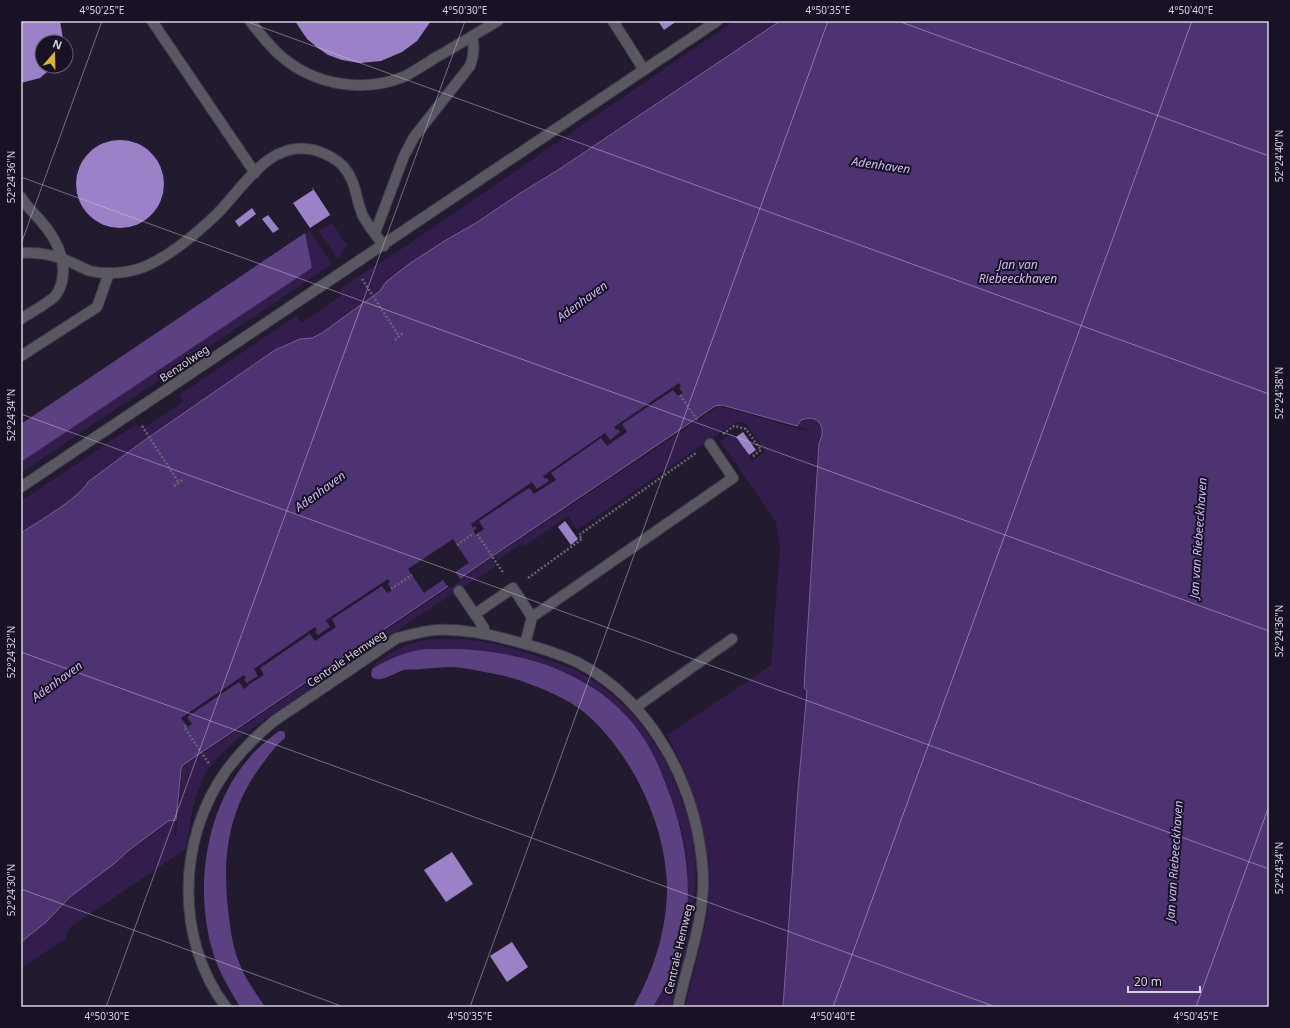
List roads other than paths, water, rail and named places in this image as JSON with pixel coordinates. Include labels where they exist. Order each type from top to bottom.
[{"type":"street","points":[[152,21],[255,173]]},
{"type":"street","points":[[250,21],[270,46],[283,58],[312,76],[327,81],[360,85],[376,84],[404,76],[498,21]]},
{"type":"street","points":[[613,21],[644,70]]},
{"type":"street","name":"Benzolweg","points":[[21,487],[360,260],[384,246],[717,21]]},
{"type":"street","points":[[375,234],[404,156],[411,144],[470,66],[474,50],[472,37]]},
{"type":"street","points":[[21,253],[48,254],[90,270],[109,273],[129,271],[144,267],[189,239],[217,214],[268,159],[286,150],[296,148],[308,148],[319,151],[331,157],[342,166],[350,176],[356,188],[358,204],[364,218],[384,246]]},
{"type":"street","points":[[21,197],[26,206],[40,219],[52,235],[63,259],[64,272],[61,285],[56,295],[21,319]]},
{"type":"street","points":[[21,356],[97,307],[109,273]]},
{"type":"street","points":[[524,644],[532,617],[733,478],[710,444]]},
{"type":"street","points":[[475,614],[513,588],[532,617]]},
{"type":"street","points":[[459,591],[484,628],[483,634]]},
{"type":"street","name":"Centrale Hemweg","points":[[226,1007],[209,979],[199,957],[192,934],[189,910],[188,891],[190,861],[195,837],[203,813],[213,791],[240,752],[274,721],[397,638],[415,633],[436,630],[496,636],[576,662],[611,684],[636,708],[650,724],[662,742],[674,765],[692,810],[701,853],[703,875],[700,911],[678,1007]]},
{"type":"street","points":[[636,708],[732,639]]},
{"type":"water","name":"Jan van Riebeeckhaven","points":[[780,21],[1269,21],[1269,1007],[783,1007],[798,789],[807,691],[804,688],[819,443],[822,427],[817,420],[813,419],[807,418],[801,420],[797,426],[722,405],[715,406],[183,765],[181,769],[176,820],[168,821],[129,850],[115,863],[70,897],[45,923],[21,942],[21,533],[67,502],[83,489],[88,482],[142,442],[275,350],[300,339],[312,338],[322,333],[380,291],[386,282],[409,264],[558,170]]},
{"type":"water label","name":"Adenhaven","points":[[881,165]]},
{"type":"water label","name":"Adenhaven","points":[[582,301]]},
{"type":"water label","name":"Adenhaven","points":[[320,491]]},
{"type":"water label","name":"Adenhaven","points":[[57,681]]}]
